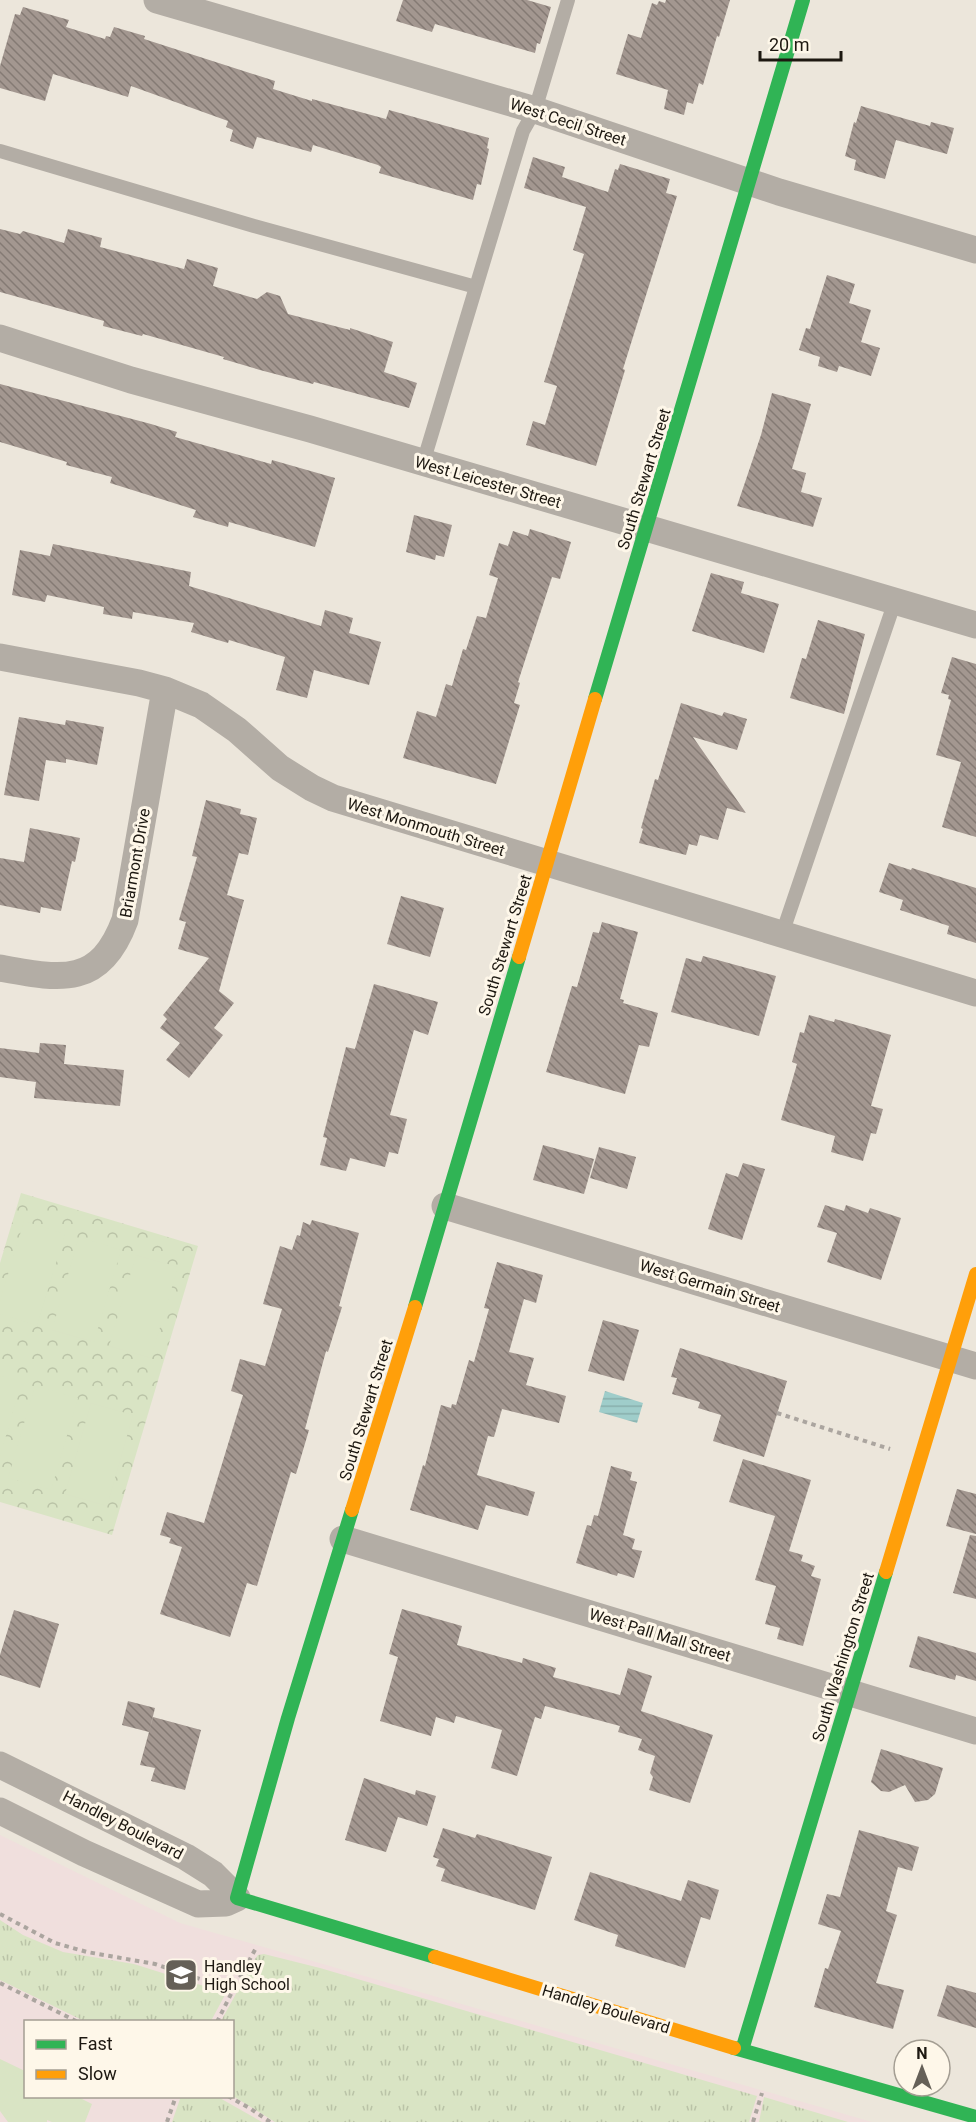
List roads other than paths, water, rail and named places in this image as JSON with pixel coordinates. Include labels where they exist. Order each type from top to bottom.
[{"type":"street","name":"West Cecil Street","points":[[157,0],[535,111],[749,182],[976,250]]},
{"type":"street","name":"South Stewart Street","points":[[237,1898],[288,1718],[445,1206],[803,0]]},
{"type":"street","name":"West Leicester Street","points":[[0,338],[131,380],[310,429],[976,626]]},
{"type":"street","name":"West Monmouth Street","points":[[0,657],[139,683],[165,690],[201,705],[237,729],[280,768],[333,798],[976,993]]},
{"type":"street","name":"Briarmont Drive","points":[[0,968],[63,977],[86,971],[102,961],[118,938],[125,920],[165,690]]},
{"type":"street","name":"West Germain Street","points":[[445,1206],[976,1366]]},
{"type":"street","name":"South Washington Street","points":[[742,2050],[976,1274]]},
{"type":"street","name":"West Pall Mall Street","points":[[344,1539],[976,1731]]},
{"type":"street","name":"Handley Boulevard","points":[[0,1765],[175,1851],[213,1874],[237,1898],[742,2050],[976,2116]]},
{"type":"street","name":"Handley Boulevard","points":[[0,1811],[84,1853],[198,1904],[226,1903],[237,1898]]},
{"type":"lane","points":[[423,463],[523,131],[535,111],[568,0]]},
{"type":"lane","points":[[0,151],[254,226],[476,287]]},
{"type":"lane","points":[[782,934],[895,601]]},
{"type":"water","points":[[605,1391],[643,1403],[637,1423],[599,1412]]},
{"type":"place","name":"Handley High School","points":[[181,1975]]}]
